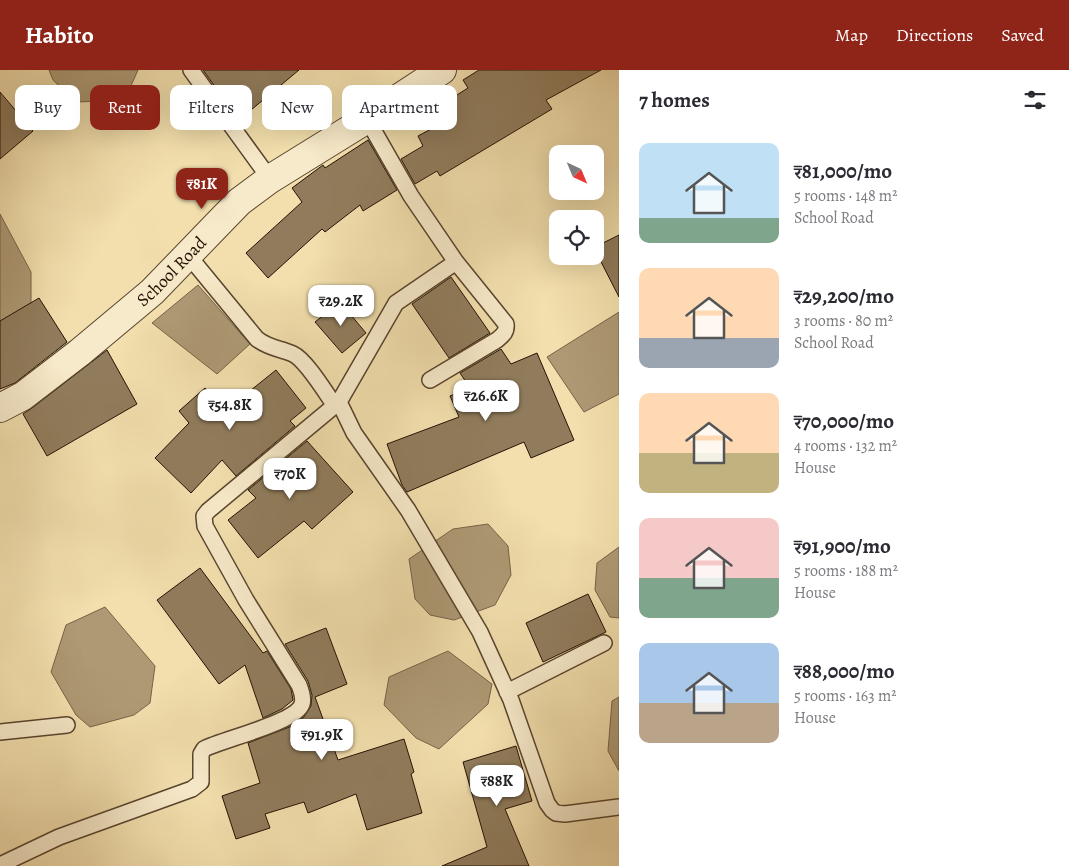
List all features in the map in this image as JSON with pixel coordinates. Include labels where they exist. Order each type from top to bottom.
[{"type":"street","name":"School Road","points":[[419,85],[442,70]]},
{"type":"street","name":"School Road","points":[[0,408],[24,396],[152,292],[239,202],[270,179],[349,130]]},
{"type":"lane","points":[[191,70],[270,179]]},
{"type":"lane","points":[[373,130],[411,196],[456,262],[506,324],[507,329],[497,340],[430,380]]},
{"type":"lane","points":[[188,255],[257,339],[266,346],[295,355],[302,362],[337,404],[354,433],[408,510],[480,632],[507,692],[541,787],[552,810],[556,813],[565,814],[619,807]]},
{"type":"lane","points":[[0,865],[59,837],[192,789],[201,782],[201,754],[204,749],[257,731],[299,710],[303,703],[300,685],[246,600],[205,526],[204,516],[337,404],[396,303],[456,262]]},
{"type":"lane","points":[[507,692],[604,644]]},
{"type":"lane","points":[[0,732],[67,725]]},
{"type":"shaded area","points":[[49,70],[138,70],[131,85],[90,85],[90,101],[80,102],[80,85],[58,85],[53,80]]},
{"type":"shaded area","points":[[0,214],[31,272],[31,305],[0,327]]},
{"type":"shaded area","points":[[198,285],[250,344],[217,374],[152,323]]},
{"type":"shaded area","points":[[619,312],[619,394],[584,412],[547,357]]},
{"type":"shaded area","points":[[488,524],[508,546],[511,575],[495,605],[454,620],[430,615],[415,599],[409,559],[453,529]]},
{"type":"shaded area","points":[[619,547],[619,618],[610,617],[595,590],[597,563]]},
{"type":"shaded area","points":[[105,607],[155,666],[150,703],[134,715],[90,727],[76,715],[51,672],[66,625]]},
{"type":"shaded area","points":[[448,651],[492,684],[488,704],[439,749],[416,738],[384,705],[389,677]]},
{"type":"shaded area","points":[[619,697],[619,771],[608,751],[612,701]]},
{"type":"building","points":[[203,70],[299,70],[281,85],[262,85],[262,101],[252,109],[252,85],[214,85]]},
{"type":"building","points":[[479,70],[601,70],[546,100],[552,109],[440,176],[437,171],[415,184],[401,159],[423,146],[418,136],[429,130],[457,130],[457,95],[468,88],[463,80]]},
{"type":"building","points":[[0,92],[15,110],[15,130],[33,131],[0,159]]},
{"type":"building","points":[[368,140],[397,190],[363,211],[360,205],[325,232],[322,229],[268,278],[246,253],[302,202],[292,188],[323,165],[325,168]]},
{"type":"building","points":[[619,235],[619,297],[603,265],[604,242]]},
{"type":"building","points":[[451,277],[490,333],[449,358],[412,304]]},
{"type":"building","points":[[39,298],[67,342],[15,383],[0,389],[0,321]]},
{"type":"building","points":[[340,302],[366,333],[342,353],[315,322]]},
{"type":"building","points":[[501,349],[511,364],[537,353],[574,440],[531,458],[524,442],[407,492],[402,485],[387,444],[459,417],[450,396],[470,388],[460,373]]},
{"type":"building","points":[[107,350],[137,404],[47,456],[23,414]]},
{"type":"building","points":[[276,370],[306,408],[290,421],[295,426],[236,476],[222,460],[191,493],[155,458],[189,423],[179,411],[205,388],[225,411]]},
{"type":"building","points":[[307,441],[353,492],[312,529],[304,521],[258,558],[228,520],[256,498],[248,490]]},
{"type":"building","points":[[200,568],[263,653],[267,651],[291,689],[293,700],[282,709],[263,718],[245,665],[219,684],[157,600]]},
{"type":"building","points":[[588,594],[606,632],[543,662],[526,623]]},
{"type":"building","points":[[326,628],[347,684],[315,697],[338,760],[404,739],[414,772],[411,774],[422,813],[367,830],[356,794],[308,813],[304,802],[265,814],[270,828],[236,839],[222,796],[260,783],[248,743],[292,726],[304,717],[311,706],[312,695],[308,681],[285,644]]},
{"type":"building","points":[[516,746],[532,801],[505,809],[529,866],[442,866],[487,847],[463,762]]}]
